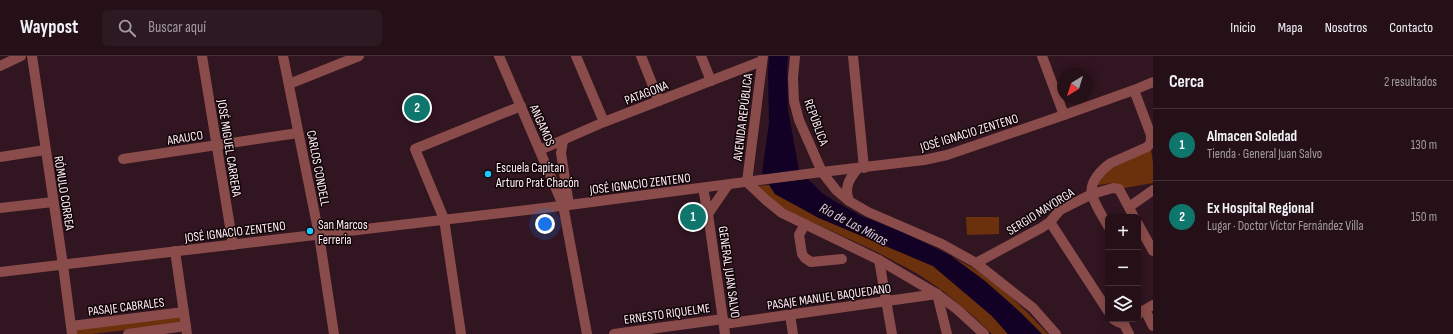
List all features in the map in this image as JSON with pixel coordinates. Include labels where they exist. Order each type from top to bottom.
[{"type":"street","points":[[0,66],[21,56]]},
{"type":"street","name":"RÓMULO CORREA","points":[[32,56],[63,265],[71,330]]},
{"type":"street","name":"JOSÉ MIGUEL CARRERA","points":[[202,56],[233,244]]},
{"type":"street","name":"CARLOS CONDELL","points":[[283,56],[319,235],[334,334]]},
{"type":"street","points":[[289,84],[360,56]]},
{"type":"street","name":"ANGAMOS","points":[[499,56],[566,205]]},
{"type":"street","points":[[576,56],[604,122]]},
{"type":"street","points":[[641,56],[659,101]]},
{"type":"street","points":[[701,56],[711,81]]},
{"type":"street","name":"REPÚBLICA","points":[[795,56],[793,78],[794,101],[799,120],[818,172],[849,201],[868,212],[942,244],[976,263],[1033,308],[1056,334]]},
{"type":"street","points":[[849,201],[846,194],[848,180],[861,168],[853,56]]},
{"type":"street","points":[[1042,56],[1064,115]]},
{"type":"street","name":"PATAGONA","points":[[540,150],[604,122],[711,81],[763,58]]},
{"type":"street","name":"AVENIDA REPÚBLICA","points":[[751,182],[763,58]]},
{"type":"street","name":"JOSÉ IGNACIO ZENTENO","points":[[0,272],[319,235],[924,160],[947,155],[1064,115],[1153,82]]},
{"type":"street","points":[[1105,220],[1092,194],[1092,186],[1098,175],[1111,163],[1143,150],[1150,144],[1151,136],[1134,90]]},
{"type":"street","points":[[461,334],[444,219],[415,149],[521,106]]},
{"type":"street","name":"ARAUCO","points":[[123,159],[298,133]]},
{"type":"street","points":[[563,141],[561,153],[566,205],[587,334]]},
{"type":"street","points":[[0,158],[45,150]]},
{"type":"street","points":[[751,182],[766,200],[782,213],[878,260],[937,294],[958,310],[984,334]]},
{"type":"street","name":"GENERAL JUAN SALVO","points":[[708,214],[728,185]]},
{"type":"street","name":"GENERAL JUAN SALVO","points":[[703,188],[725,334]]},
{"type":"street","name":"SERGIO MAYORGA","points":[[976,263],[1041,228],[1050,222],[1060,210],[1092,194],[1113,188],[1119,189],[1129,207]]},
{"type":"street","points":[[1132,214],[1129,207],[1153,190]]},
{"type":"street","points":[[0,208],[53,202]]},
{"type":"street","points":[[1050,222],[1105,306]]},
{"type":"street","points":[[805,224],[799,235],[802,254],[805,258],[811,262],[842,259]]},
{"type":"street","points":[[1141,230],[1153,252]]},
{"type":"street","points":[[128,334],[187,330],[175,251]]},
{"type":"street","points":[[878,260],[892,334]]},
{"type":"street","points":[[937,294],[947,334]]},
{"type":"street","name":"PASAJE MANUEL BAQUEDANO","points":[[723,321],[790,315],[937,294]]},
{"type":"street","points":[[1145,310],[1153,326]]},
{"type":"street","name":"PASAJE CABRALES","points":[[71,330],[184,312]]},
{"type":"street","points":[[790,315],[793,334]]},
{"type":"street","name":"ERNESTO RIQUELME","points":[[614,334],[723,321]]},
{"type":"street","points":[[1127,322],[1129,334]]},
{"type":"shaded area","points":[[1151,149],[1153,183],[1119,189],[1112,183],[1092,186],[1098,175]]},
{"type":"shaded area","points":[[769,185],[775,194],[819,218],[933,266],[992,316],[1008,334],[992,334],[943,291],[918,274],[875,251],[776,204],[756,186]]},
{"type":"shaded area","points":[[966,217],[999,217],[999,234],[967,235]]},
{"type":"shaded area","points":[[951,256],[978,271],[997,285],[1048,334],[1042,334],[985,281]]},
{"type":"shaded area","points":[[180,316],[181,324],[92,334],[76,334],[75,328]]},
{"type":"water","name":"Río de Las Minas","points":[[769,56],[788,56],[788,110],[799,170],[822,193],[836,202],[861,216],[901,231],[951,256],[985,281],[1042,334],[1008,334],[992,316],[933,266],[819,218],[775,194],[762,173],[769,123]]},
{"type":"place","name":"Ex Hospital Regional","points":[[417,108]]},
{"type":"place","name":"Escuela Capitan Arturo Prat Chacón","points":[[488,174]]},
{"type":"place","name":"Almacen Soledad","points":[[693,217]]},
{"type":"place","name":"San Marcos Ferreria","points":[[310,231]]}]
